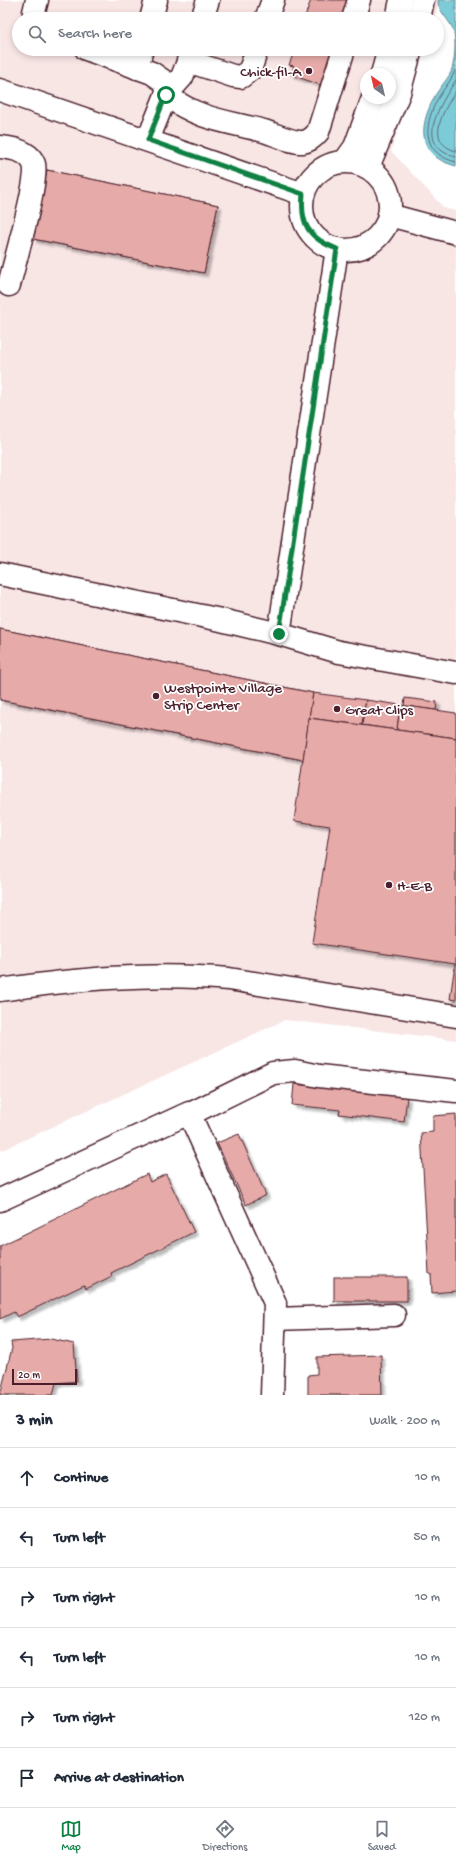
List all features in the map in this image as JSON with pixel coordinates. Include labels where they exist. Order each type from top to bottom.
[{"type":"lane","points":[[34,12],[37,0]]},
{"type":"lane","points":[[153,12],[156,0]]},
{"type":"lane","points":[[204,12],[208,0]]},
{"type":"lane","points":[[269,12],[273,0]]},
{"type":"lane","points":[[355,12],[359,0]]},
{"type":"lane","points":[[398,12],[401,0]]},
{"type":"lane","points":[[420,12],[423,0]]},
{"type":"lane","points":[[128,56],[140,58],[152,73],[168,84],[166,95],[148,140]]},
{"type":"lane","points":[[166,95],[182,77],[191,56]]},
{"type":"lane","points":[[193,56],[233,76],[241,77],[250,70],[255,56]]},
{"type":"lane","points":[[166,95],[182,107],[208,118],[264,131],[302,142],[310,139],[318,132],[342,56]]},
{"type":"lane","points":[[384,68],[387,56]]},
{"type":"lane","points":[[368,167],[399,94],[409,56]]},
{"type":"lane","points":[[0,90],[303,194]]},
{"type":"lane","points":[[345,162],[355,147],[371,104]]},
{"type":"lane","points":[[0,147],[24,152],[31,160],[35,171],[33,188],[8,285]]},
{"type":"lane","points":[[345,162],[357,163],[368,167],[379,176],[387,188],[390,201],[389,215],[384,228],[375,239],[363,247],[349,250],[337,249],[322,244],[311,234],[304,222],[301,208],[303,194],[309,181],[319,171],[332,164],[345,162]]},
{"type":"lane","points":[[389,215],[456,233]]},
{"type":"lane","points":[[279,634],[337,249]]},
{"type":"lane","points":[[0,574],[149,604],[279,634],[339,652],[456,673]]},
{"type":"lane","points":[[0,990],[94,979],[128,977],[200,977],[229,979],[456,1016]]},
{"type":"lane","points":[[0,1200],[189,1113],[190,1114],[273,1073],[295,1071],[319,1076],[456,1091]]},
{"type":"lane","points":[[190,1114],[275,1304],[272,1395]]},
{"type":"lane","points":[[274,1319],[394,1315]]},
{"type":"shaded area","points":[[0,0],[440,0],[436,12],[12,12],[12,56],[422,56],[391,151],[444,208],[456,211],[456,1040],[285,1020],[0,1151]]},
{"type":"water","points":[[438,0],[456,0],[456,166],[444,162],[435,156],[425,141],[424,132],[428,111],[435,96],[451,72],[455,55],[455,43],[452,27],[438,3]]},
{"type":"building","name":"Chick-fil-A","points":[[311,0],[349,0],[345,12],[307,12]]},
{"type":"building","name":"Chick-fil-A","points":[[292,56],[331,56],[321,85],[291,75],[294,66],[289,65]]},
{"type":"building","points":[[47,170],[218,205],[204,273],[33,239]]},
{"type":"building","points":[[47,170],[218,205],[204,273],[33,239]]},
{"type":"building","name":"Westpointe Village Strip Center","points":[[0,629],[313,693],[303,760],[0,700]]},
{"type":"building","name":"Westpointe Village Strip Center","points":[[0,629],[313,693],[303,760],[0,700]]},
{"type":"building","name":"Great Clips","points":[[313,693],[366,700],[362,725],[309,718]]},
{"type":"building","points":[[405,698],[437,702],[436,710],[404,706]]},
{"type":"building","points":[[366,700],[400,705],[397,730],[362,725]]},
{"type":"building","points":[[400,705],[456,713],[456,738],[397,730]]},
{"type":"building","name":"H-E-B","points":[[309,718],[456,738],[456,1000],[450,999],[455,964],[312,943],[330,826],[294,821]]},
{"type":"building","points":[[294,1084],[407,1097],[404,1122],[339,1114],[340,1110],[292,1105]]},
{"type":"building","points":[[456,1114],[456,1291],[432,1293],[431,1274],[429,1274],[421,1133],[433,1132],[433,1116]]},
{"type":"building","points":[[239,1134],[266,1195],[246,1205],[217,1143]]},
{"type":"building","points":[[147,1174],[150,1182],[166,1174],[194,1232],[111,1273],[112,1276],[86,1289],[84,1285],[17,1317],[14,1312],[0,1319],[0,1246]]},
{"type":"building","points":[[334,1277],[407,1277],[407,1301],[334,1301]]},
{"type":"building","points":[[51,1339],[74,1344],[77,1381],[56,1383],[53,1395],[0,1395],[12,1348],[11,1342]]},
{"type":"building","points":[[381,1355],[382,1395],[308,1395],[308,1375],[317,1374],[317,1357]]},
{"type":"place","name":"Chick-fil-A","points":[[309,71]]},
{"type":"place","name":"Westpointe Village Strip Center","points":[[156,696]]},
{"type":"place","name":"Great Clips","points":[[337,709]]},
{"type":"place","name":"H-E-B","points":[[389,885]]},
{"type":"route","points":[[166,95],[148,140],[303,194],[301,208],[304,222],[311,234],[322,244],[337,249],[279,634]]}]
